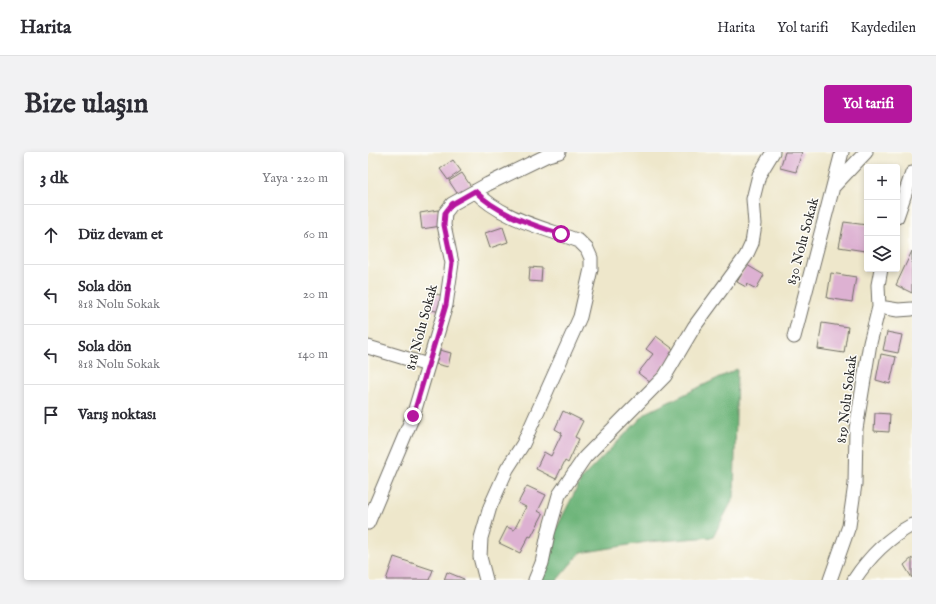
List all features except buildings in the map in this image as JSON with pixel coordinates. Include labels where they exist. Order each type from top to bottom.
[{"type":"street","name":"818 Nolu Sokak","points":[[368,524],[413,416],[446,305],[452,263],[444,225],[445,213],[452,204],[475,191],[526,165],[559,152]]},
{"type":"street","points":[[535,580],[542,563],[548,534],[560,495],[585,457],[665,376],[694,327],[746,256],[752,243],[755,224],[753,199],[759,175],[773,152]]},
{"type":"street","name":"830 Nolu Sokak","points":[[794,337],[842,152]]},
{"type":"street","points":[[833,186],[866,152]]},
{"type":"street","points":[[900,209],[912,173]]},
{"type":"street","points":[[475,191],[485,202],[499,209],[579,241],[587,249],[591,258],[591,268],[580,317],[523,444],[508,469],[490,507],[481,538],[480,557],[486,580]]},
{"type":"street","name":"819 Nolu Sokak","points":[[830,580],[849,526],[855,484],[856,429],[870,343],[880,307],[878,286],[880,272]]},
{"type":"street","points":[[880,307],[898,310],[912,309]]},
{"type":"street","points":[[368,348],[428,365]]},
{"type":"street","points":[[854,580],[862,568],[882,546],[912,525]]},
{"type":"green space","points":[[737,369],[734,497],[713,537],[647,542],[580,553],[557,580],[529,580],[582,478],[646,413]]},
{"type":"route","points":[[413,416],[446,305],[452,263],[444,225],[445,213],[452,204],[475,191],[485,202],[499,209],[532,224],[561,234]]}]
